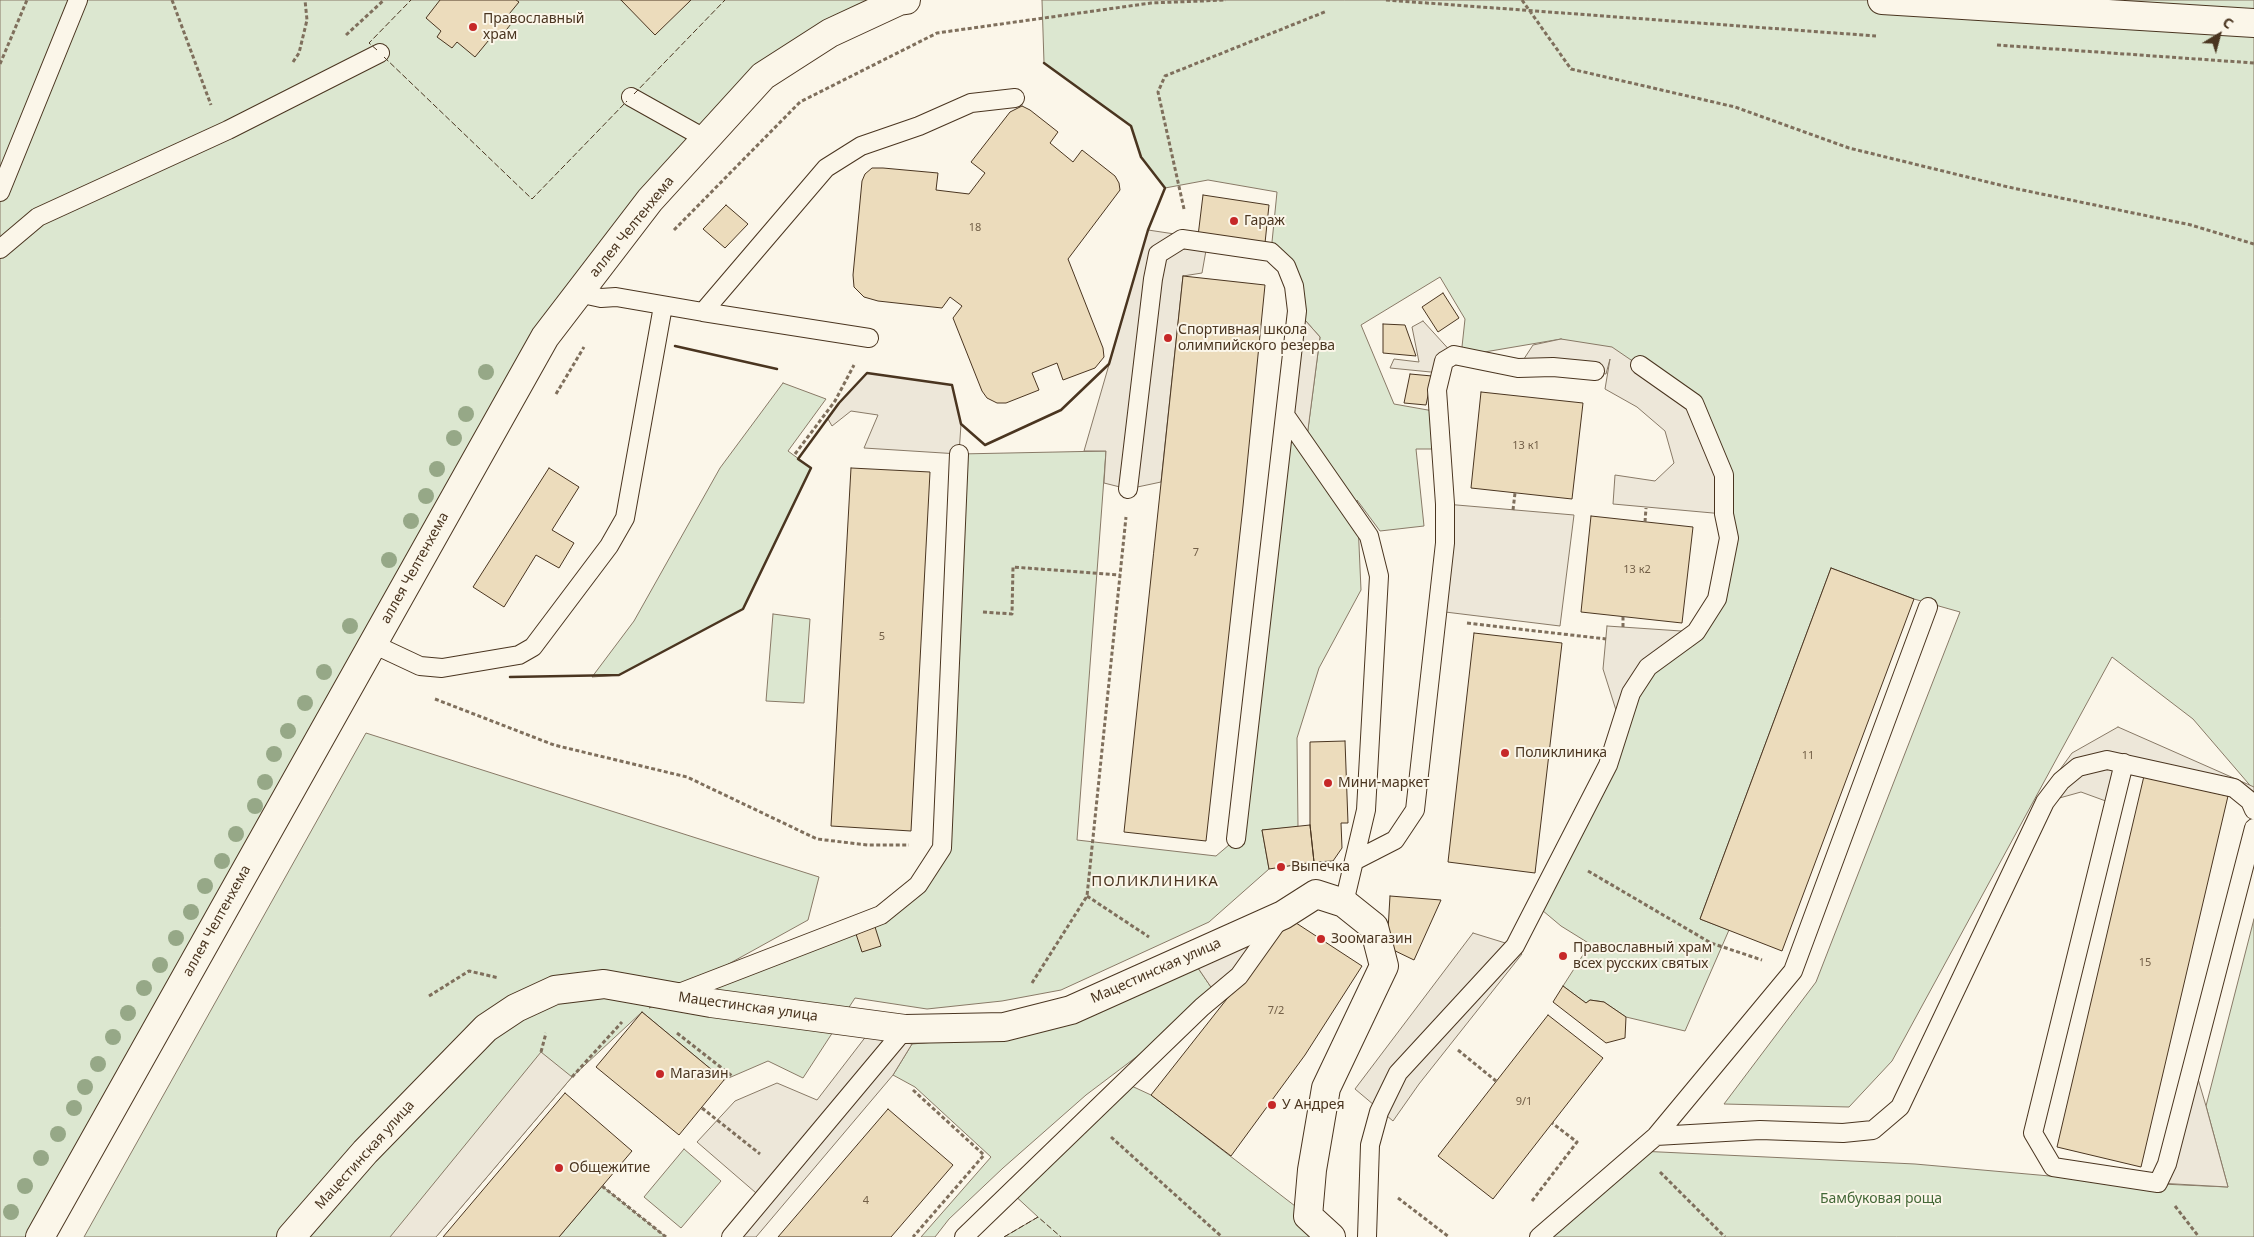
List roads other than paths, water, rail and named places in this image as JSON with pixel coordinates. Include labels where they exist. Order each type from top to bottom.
[{"type":"main road","name":"аллея Челтенхема","points":[[40,1237],[545,337],[650,200],[764,76],[830,33],[906,0]]},
{"type":"main road","points":[[1882,0],[2254,23]]},
{"type":"main road","name":"Мацестинская улица","points":[[292,1237],[365,1152],[486,1028],[516,1008],[555,990],[604,984],[671,996],[905,1029],[1004,1027],[1071,1010],[1283,915],[1316,894],[1344,903],[1374,927],[1384,966],[1326,1088],[1312,1170],[1308,1216],[1331,1237]]},
{"type":"lane","points":[[0,192],[78,0]]},
{"type":"lane","points":[[0,248],[38,217],[228,130],[380,53]]},
{"type":"lane","points":[[631,97],[706,139]]},
{"type":"lane","points":[[703,312],[826,168],[861,146],[919,126],[971,103],[1015,98]]},
{"type":"lane","points":[[1128,489],[1153,278],[1158,254],[1182,239],[1271,252],[1286,266],[1294,286],[1297,311],[1236,839]]},
{"type":"lane","points":[[578,293],[602,298],[616,297],[869,338]]},
{"type":"lane","points":[[372,644],[420,666],[442,668],[519,656],[533,647],[609,546],[625,518],[663,306]]},
{"type":"lane","points":[[1354,861],[1395,840],[1415,810],[1445,543],[1445,504],[1437,390],[1444,361],[1454,355],[1518,368],[1553,367],[1595,371]]},
{"type":"lane","points":[[1367,1237],[1370,1146],[1379,1112],[1398,1073],[1515,946],[1608,765],[1631,693],[1648,667],[1696,632],[1718,599],[1729,538],[1724,514],[1724,474],[1694,402],[1640,365]]},
{"type":"lane","points":[[1285,415],[1368,536],[1379,576],[1366,810],[1344,903]]},
{"type":"lane","points":[[671,996],[881,915],[918,885],[942,848],[959,454]]},
{"type":"lane","points":[[1540,1237],[1656,1136],[1793,971],[1928,607]]},
{"type":"lane","points":[[1656,1136],[1760,1130],[1843,1133],[1873,1130],[1900,1107],[2045,802],[2061,780],[2078,767],[2107,760],[2234,788],[2250,801],[2254,810]]},
{"type":"lane","points":[[2124,763],[2033,1134],[2053,1167],[2158,1183],[2167,1164],[2254,828]]},
{"type":"lane","name":"Мацестинская улица","points":[[964,1237],[1202,1007],[1239,976],[1283,915]]},
{"type":"lane","points":[[731,1237],[905,1029]]},
{"type":"place","name":"Православный храм","points":[[473,27]]},
{"type":"place","name":"Гараж","points":[[1234,221]]},
{"type":"place","name":"Спортивная школа олимпийского резерва","points":[[1168,338]]},
{"type":"place","name":"Поликлиника","points":[[1505,753]]},
{"type":"place","name":"Мини-маркет","points":[[1328,783]]},
{"type":"place","name":"Выпечка","points":[[1281,867]]},
{"type":"place","name":"Зоомагазин","points":[[1321,939]]},
{"type":"place","name":"Православный храм всех русских святых","points":[[1563,956]]},
{"type":"place","name":"Магазин","points":[[660,1074]]},
{"type":"place","name":"У Андрея","points":[[1272,1105]]},
{"type":"place","name":"Общежитие","points":[[559,1168]]},
{"type":"district","name":"ПОЛИКЛИНИКА","points":[[1155,882]]},
{"type":"park label","name":"Бамбуковая роща","points":[[1881,1199]]}]
